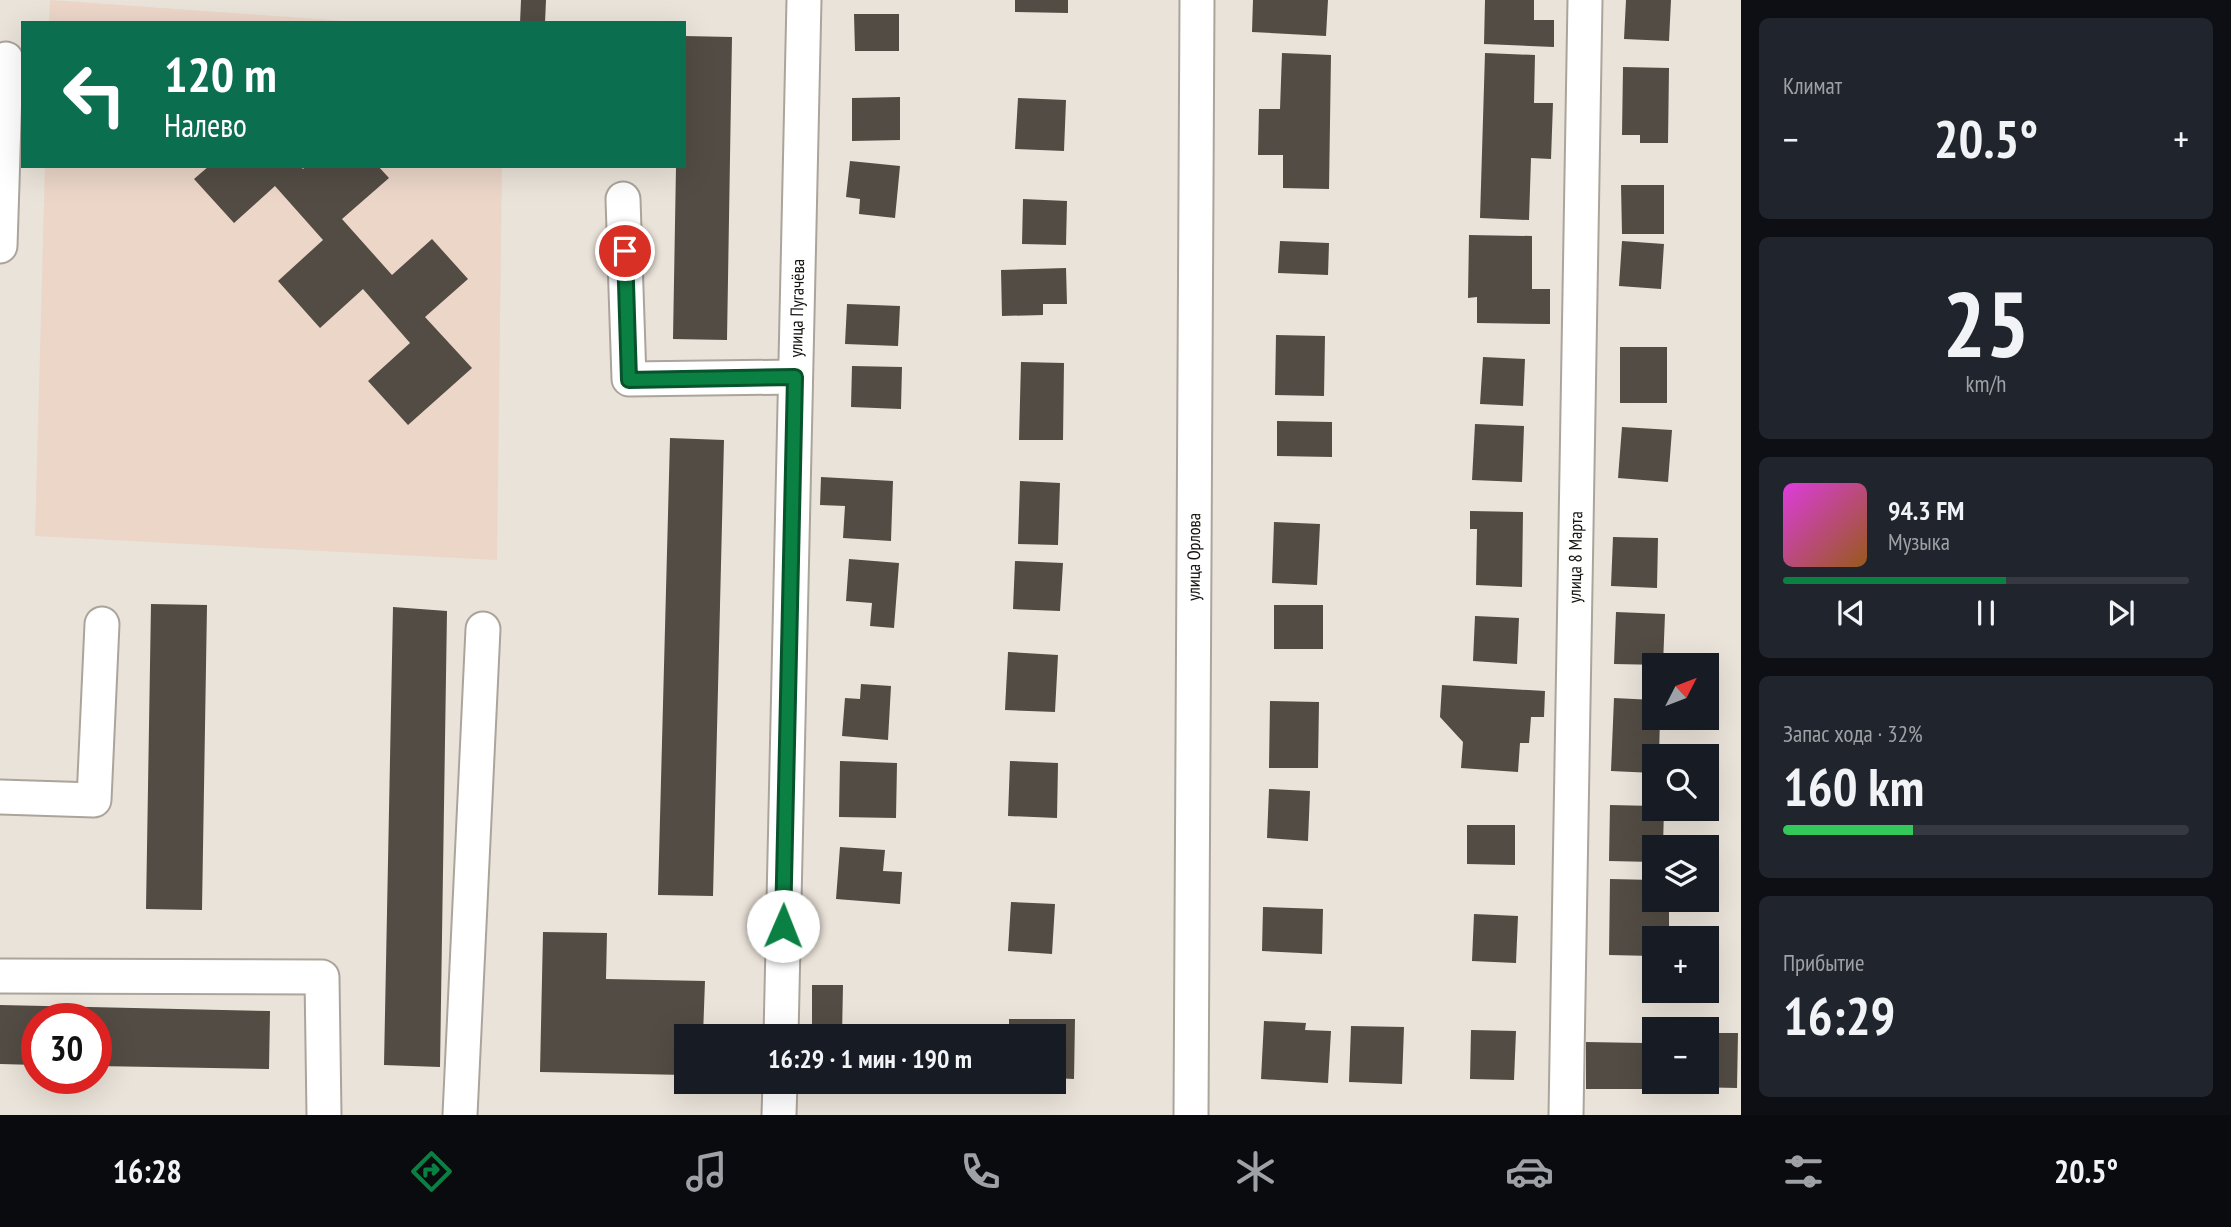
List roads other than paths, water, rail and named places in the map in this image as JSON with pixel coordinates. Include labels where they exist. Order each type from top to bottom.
[{"type":"street","name":"улица Пугачёва","points":[[781,1024],[804,0]]},
{"type":"street","name":"улица Орлова","points":[[1191,1115],[1197,0]]},
{"type":"street","name":"улица 8 Марта","points":[[1566,1115],[1584,0]]},
{"type":"street","points":[[0,246],[6,59]]},
{"type":"street","points":[[623,199],[629,380],[795,377]]},
{"type":"street","points":[[0,797],[94,800],[102,624]]},
{"type":"street","points":[[460,1115],[483,629]]},
{"type":"street","points":[[0,976],[322,977],[324,1115]]},
{"type":"street","points":[[779,1115],[780,1094]]}]
